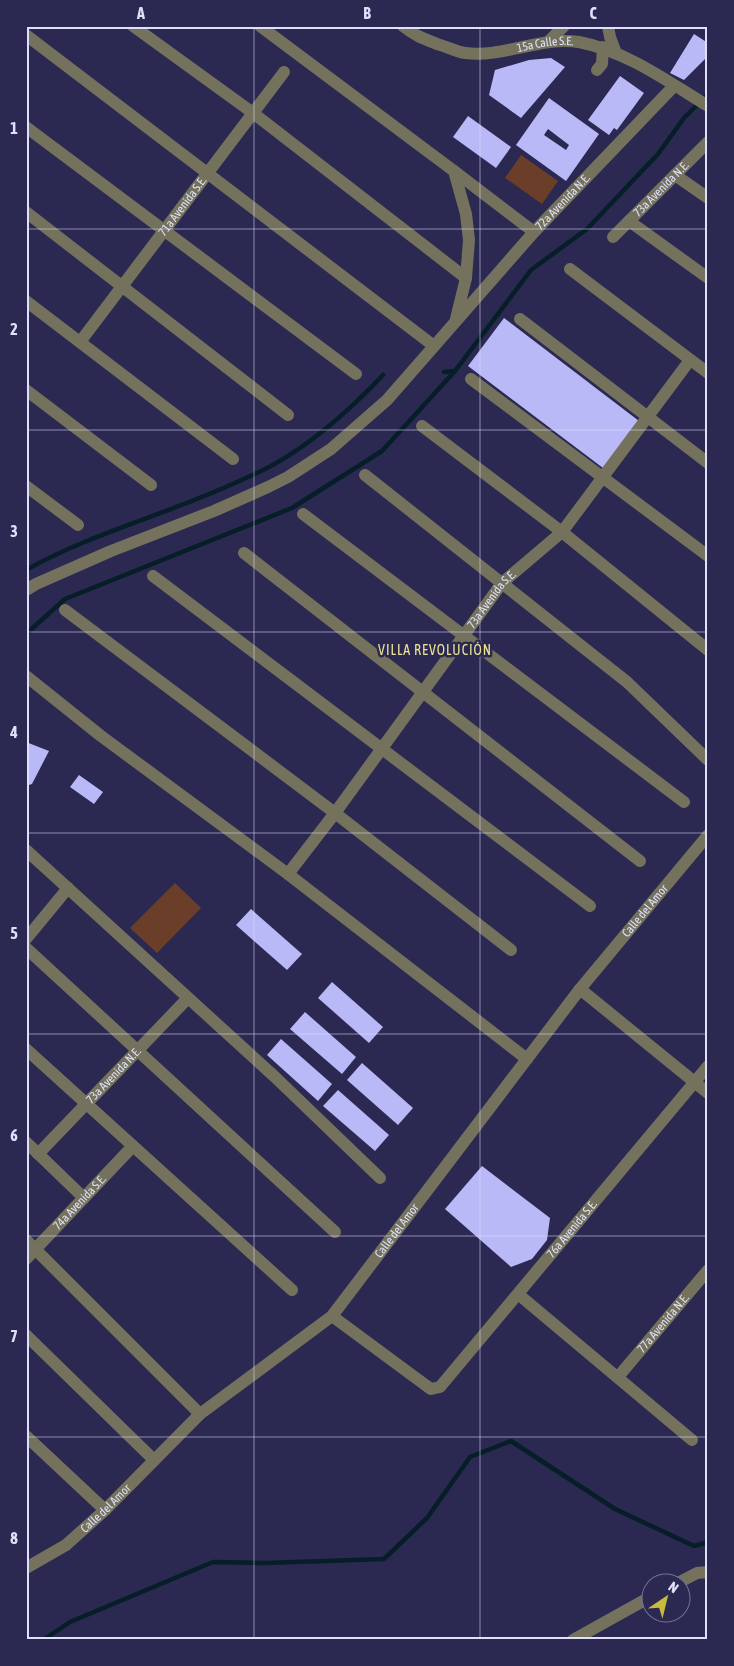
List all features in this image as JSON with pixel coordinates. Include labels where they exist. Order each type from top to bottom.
[{"type":"street","points":[[133,26],[253,113],[466,278]]},
{"type":"street","points":[[260,26],[534,232]]},
{"type":"street","name":"15a Calle S.E.","points":[[403,26],[414,36],[464,53],[487,53],[549,41],[576,42],[603,47],[708,106]]},
{"type":"street","points":[[549,41],[564,26]]},
{"type":"street","points":[[608,26],[616,53]]},
{"type":"street","points":[[26,36],[434,346]]},
{"type":"street","points":[[597,70],[602,64],[603,47]]},
{"type":"street","name":"71a Avenida S.E.","points":[[80,342],[284,72]]},
{"type":"street","name":"72a Avenida N.E.","points":[[26,590],[111,551],[214,511],[288,477],[330,449],[387,400],[534,232],[678,88]]},
{"type":"street","points":[[28,132],[164,230],[356,374]]},
{"type":"street","name":"73a Avenida N.E.","points":[[613,237],[708,142]]},
{"type":"street","points":[[454,171],[466,214],[469,240],[466,278],[456,322]]},
{"type":"street","points":[[675,175],[708,198]]},
{"type":"street","points":[[26,212],[288,415]]},
{"type":"street","points":[[629,221],[708,278]]},
{"type":"street","points":[[570,269],[708,373]]},
{"type":"street","points":[[26,301],[234,459]]},
{"type":"street","points":[[520,319],[708,462]]},
{"type":"street","name":"73a Avenida S.E.","points":[[288,874],[335,813],[502,582],[562,532],[690,360]]},
{"type":"street","points":[[471,379],[708,556]]},
{"type":"street","points":[[26,390],[151,485]]},
{"type":"street","points":[[422,426],[562,532],[708,650]]},
{"type":"street","points":[[365,475],[627,682],[708,760]]},
{"type":"street","points":[[26,486],[78,525]]},
{"type":"street","points":[[303,514],[684,802]]},
{"type":"street","points":[[244,553],[640,861]]},
{"type":"street","points":[[154,576],[590,906]]},
{"type":"street","points":[[64,610],[335,813],[511,950]]},
{"type":"street","points":[[26,676],[101,736],[288,874],[527,1059]]},
{"type":"street","name":"Calle del Amor","points":[[26,1568],[66,1545],[105,1510],[200,1414],[332,1316],[580,989],[708,835]]},
{"type":"street","points":[[26,850],[275,1077],[380,1178]]},
{"type":"street","points":[[26,939],[68,888]]},
{"type":"street","points":[[26,948],[335,1232]]},
{"type":"street","points":[[580,989],[708,1093]]},
{"type":"street","name":"73a Avenida N.E.","points":[[38,1154],[188,998]]},
{"type":"street","points":[[26,1049],[292,1290]]},
{"type":"street","name":"76a Avenida S.E.","points":[[332,1316],[432,1388],[440,1387],[708,1066]]},
{"type":"street","points":[[26,1142],[84,1198]]},
{"type":"street","name":"74a Avenida S.E.","points":[[26,1259],[31,1245],[84,1198],[133,1146]]},
{"type":"street","points":[[31,1245],[200,1414]]},
{"type":"street","name":"77a Avenida N.E.","points":[[618,1377],[708,1270]]},
{"type":"street","points":[[518,1294],[692,1440]]},
{"type":"street","points":[[26,1335],[154,1460]]},
{"type":"street","points":[[26,1436],[105,1510]]},
{"type":"street","points":[[692,1576],[708,1572]]},
{"type":"street","points":[[573,1640],[642,1602]]},
{"type":"shaded area","points":[[521,155],[558,181],[542,204],[505,178]]},
{"type":"shaded area","points":[[175,883],[201,908],[157,953],[130,928]]},
{"type":"building","points":[[694,34],[708,43],[708,56],[684,80],[670,73]]},
{"type":"building","points":[[551,58],[565,67],[521,118],[489,95],[495,70],[529,60]]},
{"type":"building","points":[[620,76],[644,93],[617,130],[614,128],[609,135],[588,120]]},
{"type":"building","points":[[549,98],[599,134],[566,181],[516,145]],"holes":[[[548,129],[569,145],[566,150],[544,135]]]},
{"type":"building","points":[[468,116],[511,147],[496,168],[453,137]]},
{"type":"building","points":[[504,318],[639,421],[603,468],[468,366]]},
{"type":"building","points":[[26,742],[49,751],[32,784],[26,786]]},
{"type":"building","points":[[79,775],[103,792],[94,804],[70,787]]},
{"type":"building","points":[[251,909],[302,954],[287,970],[236,925]]},
{"type":"building","points":[[332,982],[383,1027],[369,1043],[318,998]]},
{"type":"building","points":[[305,1012],[356,1057],[342,1074],[290,1029]]},
{"type":"building","points":[[281,1039],[332,1084],[318,1101],[267,1055]]},
{"type":"building","points":[[362,1063],[413,1108],[398,1125],[347,1080]]},
{"type":"building","points":[[338,1090],[389,1135],[375,1151],[323,1106]]},
{"type":"building","points":[[482,1166],[550,1218],[547,1240],[532,1259],[511,1267],[445,1209]]},
{"type":"waterway","points":[[26,634],[65,599],[292,508],[382,451],[455,371],[531,270],[587,229],[658,154],[684,118],[708,94]]},
{"type":"waterway","points":[[444,372],[455,371]]},
{"type":"waterway","points":[[26,570],[77,545],[184,504],[271,466],[302,447],[330,425],[383,375]]},
{"type":"waterway","points":[[43,1640],[70,1622],[213,1562],[265,1563],[384,1559],[427,1518],[470,1457],[511,1441],[615,1509],[694,1546],[708,1542]]},
{"type":"district","name":"VILLA REVOLUCIÓN","points":[[435,650]]}]
